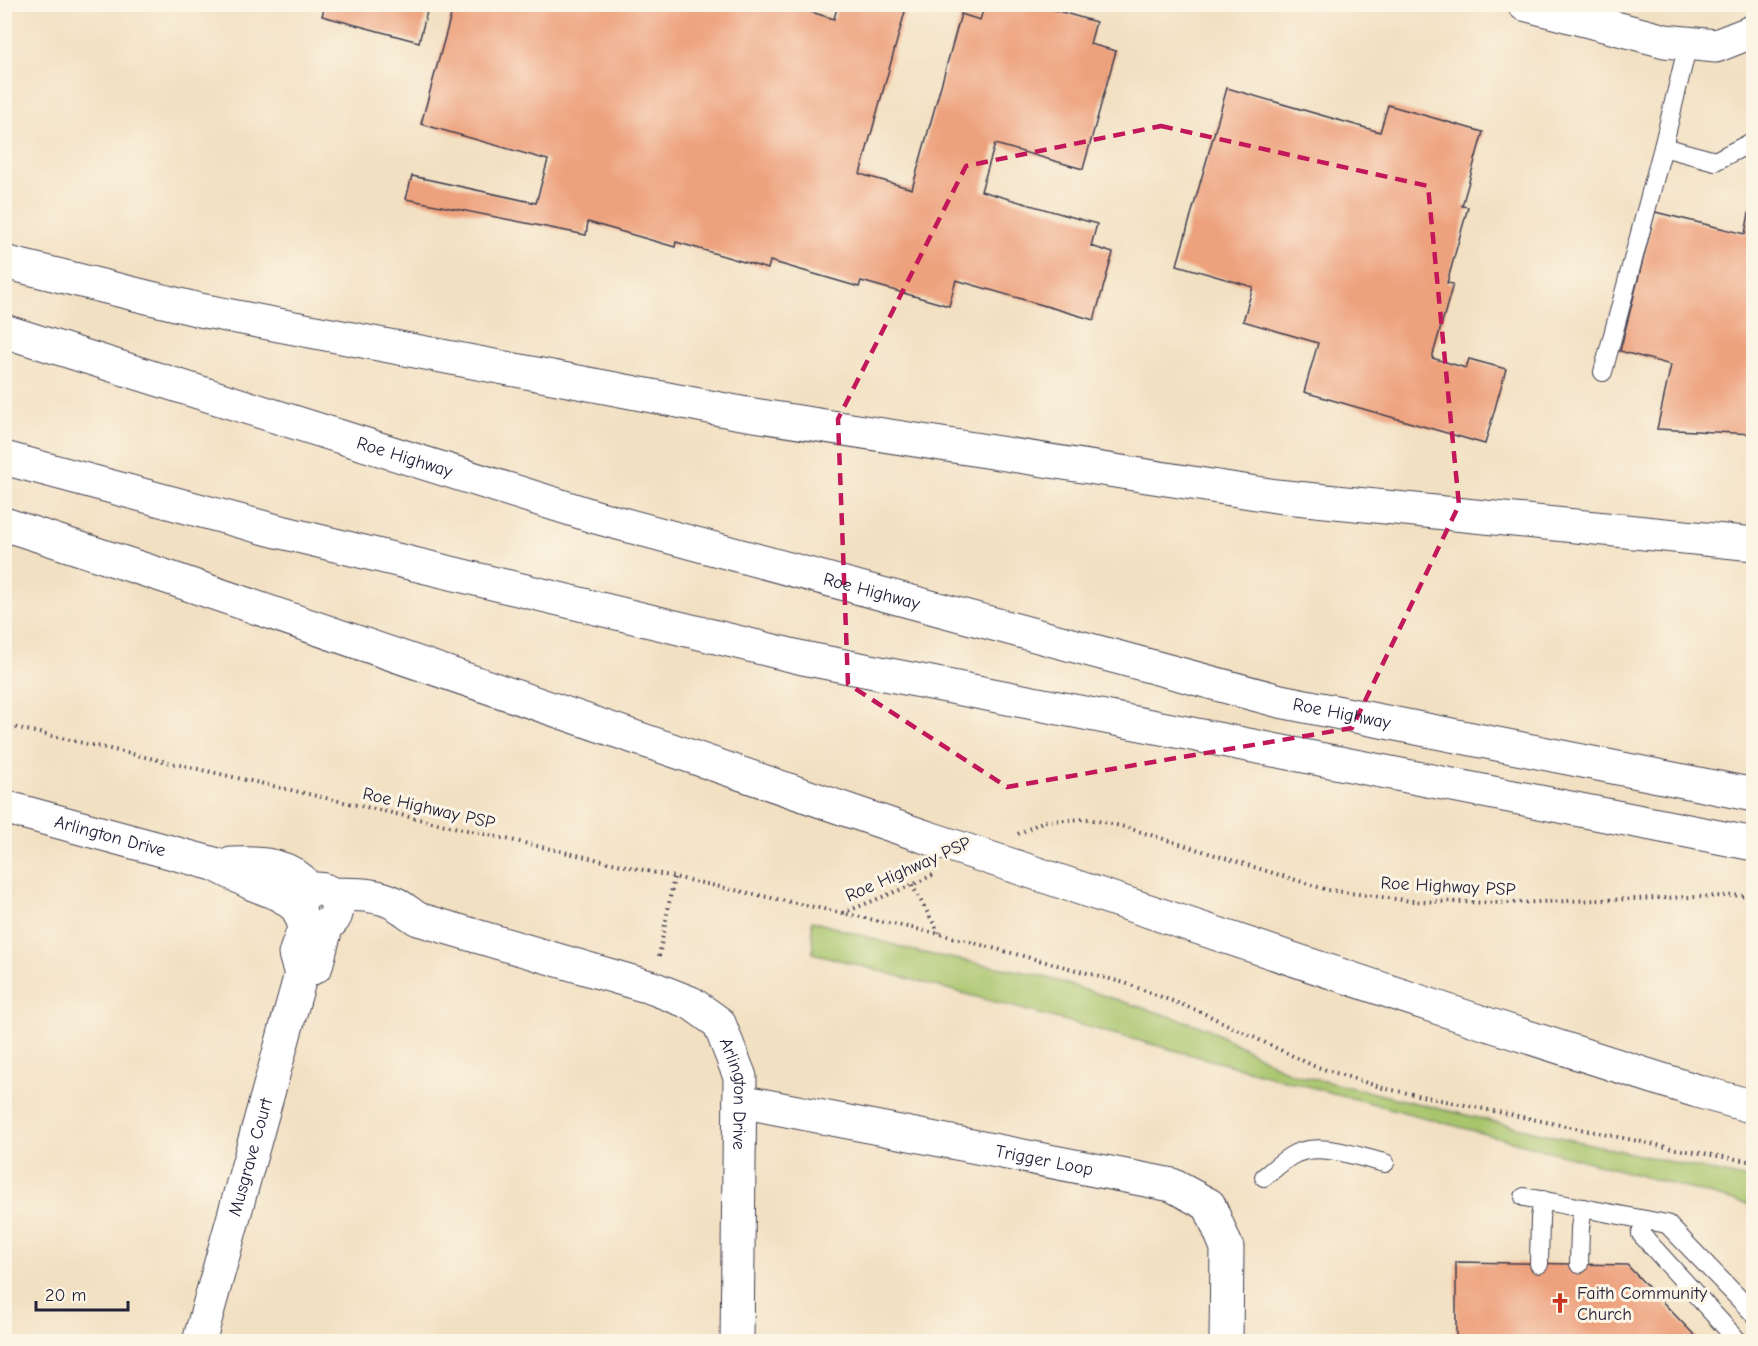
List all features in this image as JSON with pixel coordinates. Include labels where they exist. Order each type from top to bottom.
[{"type":"main road","points":[[1524,4],[1665,42],[1716,46],[1754,31]]},
{"type":"main road","points":[[4,262],[200,310],[741,413],[1276,496],[1754,544]]},
{"type":"main road","name":"Roe Highway","points":[[4,331],[596,517],[1280,701],[1754,795]]},
{"type":"main road","points":[[4,458],[273,530],[803,658],[1754,844]]},
{"type":"main road","points":[[4,524],[170,578],[926,837],[1015,851],[1484,1023],[1754,1107]]},
{"type":"main road","name":"Arlington Drive","points":[[4,807],[214,864],[253,884],[318,910],[355,895],[393,902],[418,919],[653,988],[691,1003],[719,1023],[740,1077],[737,1341]]},
{"type":"main road","name":"Musgrave Court","points":[[199,1341],[301,974],[295,954],[318,910]]},
{"type":"main road","name":"Trigger Loop","points":[[740,1101],[1172,1185],[1209,1205],[1227,1248],[1226,1341]]},
{"type":"lane","points":[[1603,372],[1688,44]]},
{"type":"lane","points":[[1663,147],[1715,161],[1754,141]]},
{"type":"lane","points":[[1264,1177],[1292,1155],[1310,1150],[1329,1150],[1384,1163]]},
{"type":"lane","points":[[1524,1197],[1667,1224],[1754,1314]]},
{"type":"lane","points":[[1539,1264],[1540,1218],[1543,1200]]},
{"type":"lane","points":[[1579,1264],[1583,1208]]},
{"type":"lane","points":[[1645,1220],[1641,1234],[1739,1341]]},
{"type":"path","name":"Roe Highway PSP","points":[[4,725],[842,913],[943,870]]},
{"type":"path","name":"Roe Highway PSP","points":[[1015,851],[1044,821],[1089,819],[1125,827],[1329,890],[1411,901],[1508,903],[1754,895]]},
{"type":"path","points":[[653,988],[674,877]]},
{"type":"path","points":[[912,885],[939,934]]},
{"type":"path","points":[[842,913],[939,934],[1125,983],[1201,1012],[1314,1066],[1383,1088],[1676,1149],[1754,1162]]},
{"type":"highlighted area","points":[[1161,126],[1428,186],[1459,505],[1352,728],[1007,787],[848,684],[838,419],[966,166]]},
{"type":"green space","points":[[812,921],[918,952],[1035,974],[1207,1028],[1290,1073],[1554,1136],[1753,1180],[1753,1206],[813,953]]},
{"type":"building","points":[[325,4],[429,4],[419,42],[322,16]]},
{"type":"building","points":[[454,4],[785,4],[834,19],[838,4],[893,4],[906,8],[860,174],[912,189],[961,14],[980,20],[985,4],[1034,4],[1096,22],[1090,44],[1116,51],[1083,169],[995,144],[981,191],[1097,224],[1091,246],[1113,253],[1094,320],[956,280],[949,306],[861,281],[859,287],[770,261],[768,269],[676,242],[675,247],[588,222],[586,235],[406,199],[412,176],[536,203],[548,160],[421,124]]},
{"type":"building","points":[[1227,88],[1380,132],[1388,105],[1483,132],[1462,206],[1468,207],[1447,283],[1453,284],[1432,358],[1466,368],[1469,359],[1506,369],[1485,444],[1304,392],[1318,343],[1243,321],[1253,287],[1177,265]]},
{"type":"building","points":[[1752,198],[1754,434],[1657,429],[1671,365],[1620,351],[1655,212],[1745,234]]},
{"type":"building","name":"Faith Community Church","points":[[1456,1262],[1627,1265],[1701,1342],[1456,1342]]},
{"type":"place","name":"Faith Community Church","points":[[1560,1303]]}]
